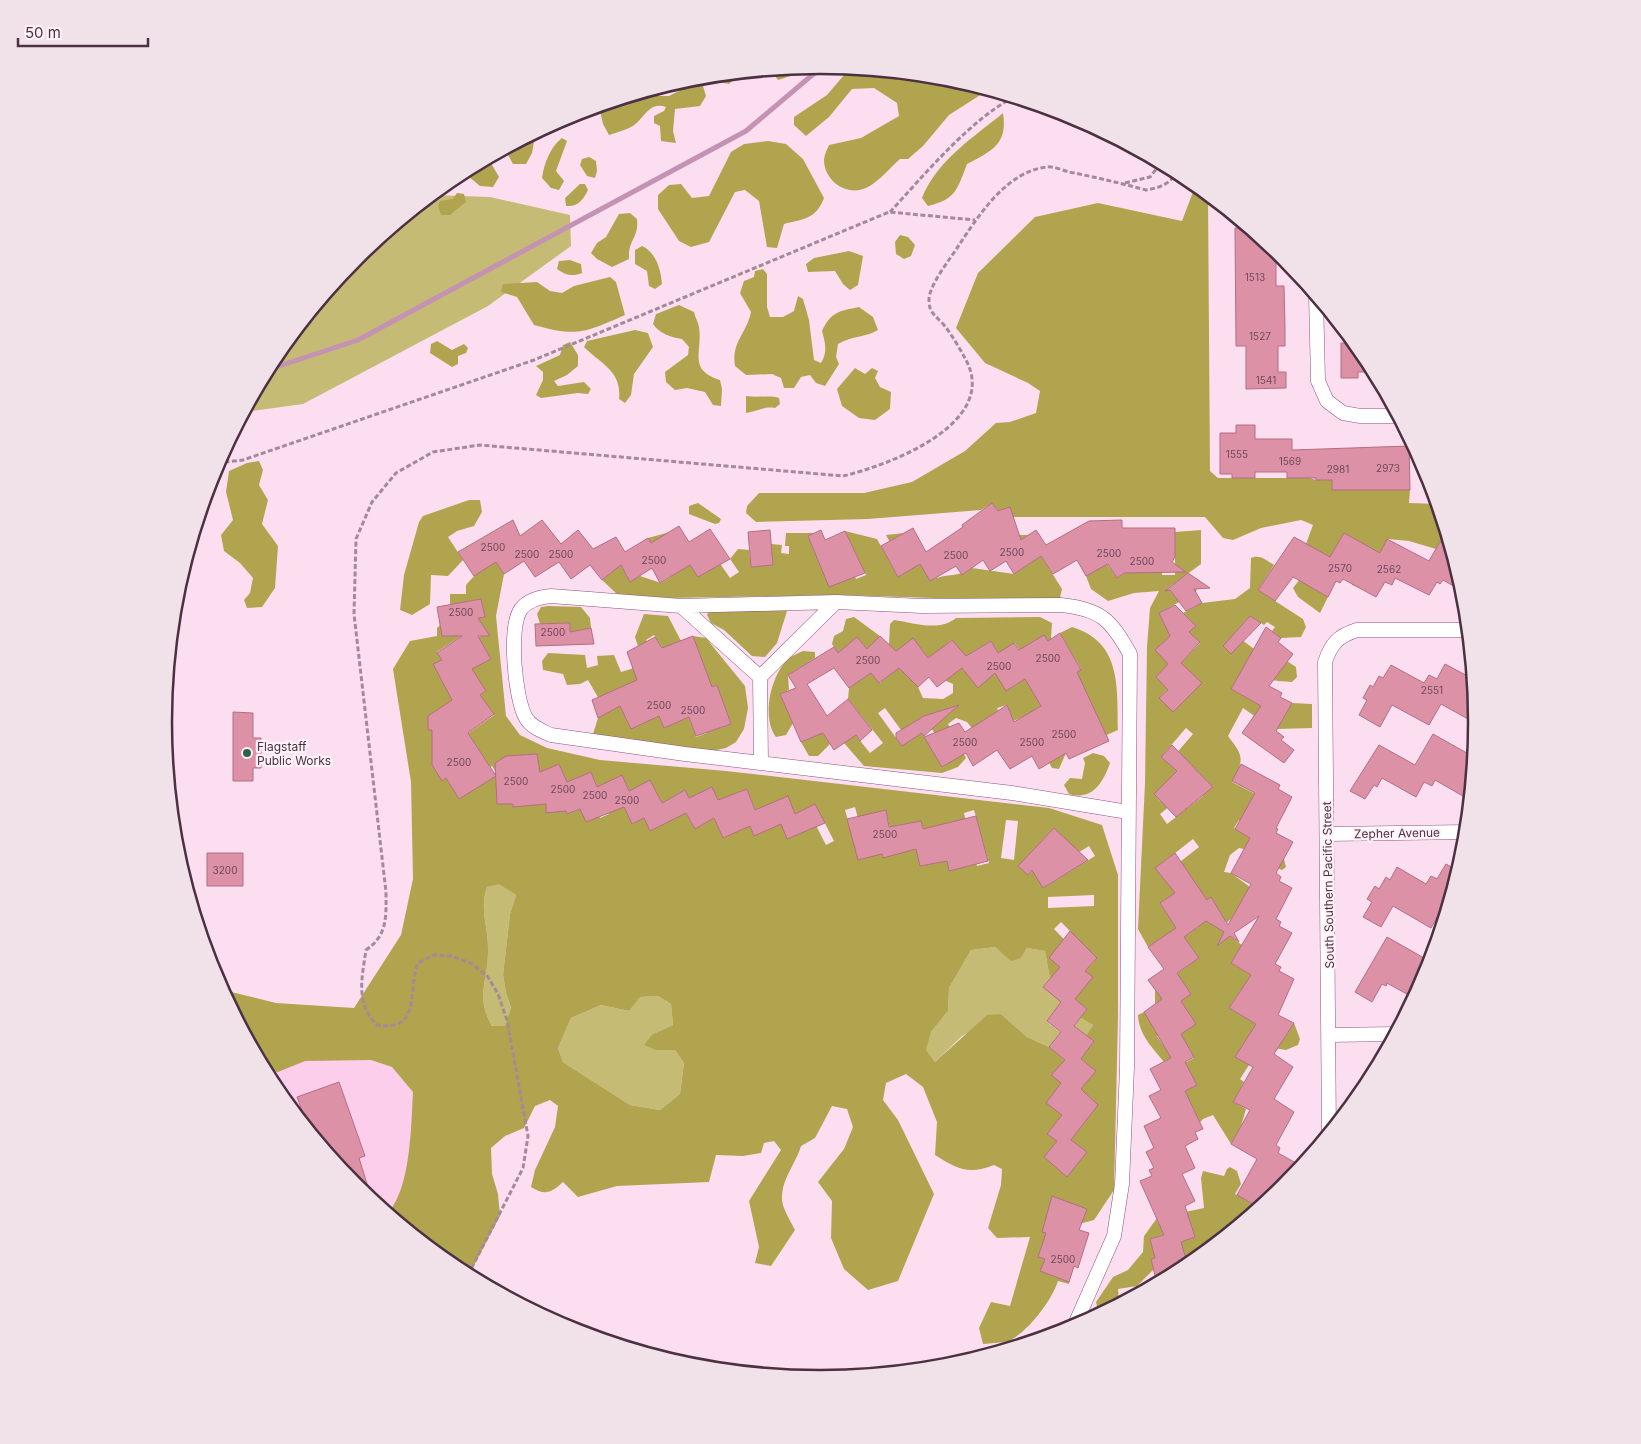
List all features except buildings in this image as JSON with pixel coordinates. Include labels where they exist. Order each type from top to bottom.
[{"type":"street","points":[[1316,305],[1318,381],[1327,401],[1343,413],[1360,416],[1392,416]]},
{"type":"street","points":[[1079,1316],[1114,1236],[1122,1184],[1127,1068],[1130,654],[1117,630],[1102,615],[1083,607],[1061,605],[922,606],[836,602],[680,606],[551,596],[531,601],[520,609],[515,631],[514,668],[519,702],[526,719],[536,728],[558,737],[1012,793],[1128,812]]},
{"type":"street","points":[[760,762],[760,676],[836,602]]},
{"type":"street","points":[[680,606],[760,676]]},
{"type":"street","name":"South Southern Pacific Street","points":[[1329,1124],[1325,662],[1336,640],[1345,634],[1357,630],[1462,630]]},
{"type":"street","name":"Zepher Avenue","points":[[1327,834],[1459,832]]},
{"type":"street","points":[[1329,1035],[1388,1034]]},
{"type":"path","points":[[227,462],[242,460],[534,360],[889,212],[929,169],[996,107],[1007,102]]},
{"type":"path","points":[[472,1268],[523,1168],[527,1152],[528,1136],[507,1020],[498,994],[488,977],[471,963],[451,956],[434,955],[418,963],[410,1008],[405,1021],[396,1027],[377,1025],[367,1015],[361,995],[360,987],[366,950],[377,943],[386,923],[386,892],[354,614],[356,539],[372,502],[396,473],[432,452],[480,444],[843,476],[896,460],[925,445],[948,427],[964,410],[972,385],[967,362],[944,325],[931,312],[928,299],[936,280],[976,220],[1000,192],[1022,175],[1048,167],[1146,190],[1160,188],[1173,178]]},
{"type":"path","points":[[1123,184],[1150,177],[1158,169]]},
{"type":"path","points":[[889,212],[976,220]]},
{"type":"shaded area","points":[[775,75],[795,75],[778,80]]},
{"type":"shaded area","points":[[844,75],[905,79],[981,94],[949,115],[923,146],[908,159],[900,159],[880,178],[868,187],[860,190],[845,189],[833,181],[825,168],[825,154],[829,145],[861,138],[899,116],[897,103],[874,88],[852,89],[829,117],[806,136],[794,125],[794,117],[827,95]]},
{"type":"shaded area","points":[[734,79],[729,84],[719,82]]},
{"type":"shaded area","points":[[700,85],[703,86],[706,96],[700,106],[675,109],[673,131],[676,143],[661,141],[660,126],[654,123],[654,116],[664,111],[666,107],[655,106],[633,126],[609,135],[603,124],[600,112],[655,95],[669,96],[683,89]]},
{"type":"shaded area","points":[[1003,113],[1003,132],[996,145],[984,155],[967,164],[958,187],[950,196],[928,206],[922,198],[937,172],[968,141]]},
{"type":"shaded area","points":[[562,138],[567,141],[556,171],[564,181],[559,190],[551,188],[542,178],[548,156]]},
{"type":"shaded area","points":[[535,140],[532,153],[526,164],[513,164],[508,155]]},
{"type":"shaded area","points":[[768,141],[786,144],[803,159],[824,198],[817,210],[808,217],[784,224],[777,248],[767,247],[759,201],[745,190],[735,192],[709,242],[691,247],[679,241],[658,209],[658,195],[669,185],[681,184],[692,198],[709,196],[731,152],[744,144]]},
{"type":"shaded area","points":[[589,157],[596,161],[597,171],[595,178],[587,176],[580,165],[582,159]]},
{"type":"shaded area","points":[[491,164],[499,177],[493,187],[480,186],[469,177]]},
{"type":"shaded area","points":[[580,184],[585,184],[588,190],[584,197],[577,204],[566,206],[565,198]]},
{"type":"shaded area","points":[[1193,192],[1208,203],[1210,471],[1218,478],[1310,478],[1332,480],[1360,490],[1410,490],[1409,503],[1430,504],[1443,542],[1440,542],[1436,549],[1409,541],[1388,539],[1360,588],[1352,585],[1352,575],[1363,544],[1344,533],[1313,588],[1328,597],[1320,613],[1298,597],[1293,588],[1304,574],[1306,544],[1313,525],[1301,520],[1261,528],[1233,540],[1223,538],[1205,517],[1013,517],[999,512],[992,503],[981,510],[868,519],[756,522],[746,513],[747,506],[759,493],[864,493],[912,482],[965,451],[996,423],[1010,422],[1036,413],[1040,391],[1028,383],[985,363],[956,328],[978,273],[1035,217],[1098,203],[1182,221]]},
{"type":"shaded area","points":[[457,193],[464,194],[466,202],[450,215],[441,215],[438,206],[440,201],[453,199]]},
{"type":"shaded area","points":[[443,195],[490,197],[570,215],[571,246],[488,306],[303,404],[252,411],[281,362],[306,327],[333,295],[393,235]]},
{"type":"shaded area","points":[[630,213],[637,219],[637,226],[630,247],[629,259],[612,267],[597,259],[591,253],[597,243],[606,237],[619,214]]},
{"type":"shaded area","points":[[900,235],[908,237],[915,245],[911,256],[904,259],[896,254],[895,242]]},
{"type":"shaded area","points":[[642,246],[651,252],[659,267],[662,284],[655,289],[649,286],[647,271],[635,264],[635,250]]},
{"type":"shaded area","points":[[849,251],[863,256],[858,285],[850,290],[843,284],[835,271],[808,272],[806,264],[814,258]]},
{"type":"shaded area","points":[[570,260],[581,264],[582,273],[569,275],[557,269],[559,261]]},
{"type":"shaded area","points":[[763,269],[767,274],[767,307],[770,317],[783,317],[794,311],[798,296],[803,299],[809,320],[814,360],[821,363],[825,355],[822,331],[836,313],[859,307],[873,317],[878,330],[838,344],[836,357],[839,364],[825,386],[816,383],[810,375],[801,377],[794,388],[784,388],[781,378],[772,374],[746,375],[735,366],[735,350],[751,312],[740,293],[744,281],[754,277],[755,271]]},
{"type":"shaded area","points":[[610,277],[616,282],[625,315],[600,326],[580,331],[561,331],[534,325],[517,297],[501,292],[503,284],[537,282],[550,291],[562,293],[574,286]]},
{"type":"shaded area","points":[[679,305],[694,312],[699,327],[700,365],[703,371],[720,380],[722,389],[721,406],[713,405],[705,392],[687,388],[675,390],[666,382],[665,372],[688,355],[689,347],[682,339],[666,334],[653,324],[656,314]]},
{"type":"shaded area","points":[[635,330],[648,333],[653,347],[634,374],[631,395],[625,403],[619,399],[619,389],[614,375],[584,347],[587,341]]},
{"type":"shaded area","points":[[437,341],[452,350],[464,344],[468,348],[466,353],[458,356],[458,364],[452,367],[430,353],[431,344]]},
{"type":"shaded area","points":[[570,342],[578,355],[578,366],[567,375],[554,381],[558,386],[584,382],[591,389],[588,394],[578,393],[541,398],[536,395],[543,380],[543,372],[536,366],[560,355],[563,345]]},
{"type":"shaded area","points":[[855,368],[865,374],[872,368],[878,371],[875,378],[880,387],[891,392],[890,409],[875,420],[859,418],[842,406],[837,389]]},
{"type":"shaded area","points":[[746,396],[776,397],[779,398],[780,404],[775,408],[746,413]]},
{"type":"shaded area","points":[[259,461],[263,470],[259,485],[268,500],[262,524],[278,546],[275,588],[262,607],[247,608],[244,600],[250,593],[253,578],[240,563],[224,551],[221,535],[233,520],[226,492],[229,471],[247,463]]},
{"type":"shaded area","points":[[469,500],[480,500],[482,512],[474,526],[457,531],[448,537],[463,560],[448,576],[431,575],[430,604],[412,615],[400,610],[404,575],[419,522],[423,516]]},
{"type":"shaded area","points":[[698,503],[721,519],[719,523],[715,524],[689,514],[689,506]]},
{"type":"shaded area","points":[[1201,530],[1201,564],[1168,588],[1175,596],[1198,579],[1196,593],[1159,613],[1164,623],[1202,603],[1235,599],[1250,588],[1251,558],[1257,557],[1263,558],[1274,565],[1258,590],[1303,619],[1306,627],[1301,637],[1281,638],[1272,631],[1275,627],[1267,622],[1264,625],[1250,616],[1234,634],[1281,669],[1287,661],[1296,667],[1297,677],[1292,682],[1278,681],[1266,679],[1242,670],[1231,689],[1283,718],[1292,703],[1312,704],[1312,728],[1277,729],[1278,727],[1272,723],[1270,727],[1243,708],[1228,736],[1237,748],[1240,758],[1239,768],[1232,782],[1286,810],[1280,819],[1239,820],[1234,828],[1284,859],[1286,867],[1282,870],[1257,854],[1239,848],[1230,855],[1224,872],[1231,873],[1250,887],[1232,918],[1220,929],[1242,945],[1231,963],[1261,981],[1241,990],[1229,1008],[1283,1040],[1294,1023],[1300,1039],[1298,1045],[1286,1050],[1274,1048],[1249,1065],[1240,1079],[1244,1082],[1233,1102],[1246,1109],[1241,1126],[1231,1144],[1213,1115],[1203,1119],[1194,1129],[1174,1097],[1197,1085],[1191,1074],[1172,1070],[1194,1058],[1189,1048],[1164,1062],[1144,1035],[1138,1015],[1144,1012],[1150,1021],[1155,1004],[1155,989],[1199,958],[1193,949],[1178,941],[1198,927],[1192,918],[1148,947],[1138,929],[1145,783],[1147,647],[1150,608],[1159,591],[1134,593],[1108,601],[1091,589],[1086,576],[1095,571],[1092,565],[1105,561],[1117,578],[1162,549],[1162,575],[1175,575],[1175,532]],"holes":[[[1194,637],[1200,643],[1162,683],[1156,677]],[[1188,670],[1201,683],[1159,698]],[[1186,728],[1193,734],[1168,763],[1161,757]],[[1187,761],[1194,768],[1160,801],[1154,794]],[[1195,786],[1203,796],[1167,824],[1160,814]],[[1193,839],[1199,847],[1162,876],[1156,868]],[[1194,881],[1202,893],[1168,916],[1160,903]],[[1190,1016],[1196,1024],[1163,1045],[1157,1036]]]},
{"type":"shaded area","points":[[845,531],[877,539],[898,577],[906,572],[886,535],[904,533],[930,581],[961,573],[972,568],[1014,574],[1032,562],[1014,535],[1028,535],[1062,589],[1059,602],[841,595],[671,598],[618,595],[602,580],[612,572],[613,552],[630,581],[640,576],[661,583],[671,577],[648,538],[670,532],[698,577],[707,572],[706,543],[730,578],[739,572],[730,559],[738,549],[749,550],[751,567],[773,565],[771,544],[782,545],[781,553],[789,554],[789,546],[785,546],[786,533],[814,533],[808,536],[829,586],[841,549],[856,579],[866,575]]},
{"type":"shaded area","points":[[492,556],[504,574],[496,616],[506,716],[520,735],[547,748],[600,760],[726,771],[1049,808],[1102,825],[1118,875],[1118,1017],[1114,1190],[1094,1220],[1068,1227],[1073,1240],[1042,1246],[1039,1257],[1071,1270],[1069,1284],[1058,1281],[1051,1297],[1039,1314],[1018,1335],[1008,1341],[983,1344],[979,1328],[991,1302],[1010,1306],[1030,1237],[997,1238],[988,1228],[1001,1185],[1002,1169],[994,1165],[977,1170],[963,1169],[935,1155],[937,1122],[923,1087],[906,1074],[886,1083],[883,1100],[898,1120],[934,1194],[898,1281],[868,1290],[844,1269],[831,1238],[832,1201],[818,1182],[844,1149],[853,1127],[847,1109],[832,1106],[815,1138],[801,1146],[784,1184],[782,1197],[785,1209],[795,1230],[771,1266],[755,1263],[759,1247],[749,1201],[781,1150],[774,1141],[764,1143],[761,1153],[743,1156],[716,1155],[709,1182],[617,1186],[578,1197],[563,1182],[551,1191],[540,1192],[531,1187],[535,1170],[555,1127],[558,1106],[550,1100],[535,1106],[524,1128],[505,1136],[491,1148],[492,1174],[498,1194],[500,1216],[472,1269],[426,1236],[392,1208],[401,1188],[408,1156],[413,1092],[392,1067],[371,1060],[305,1061],[278,1072],[274,1071],[259,1046],[232,992],[276,1003],[354,1008],[401,935],[413,879],[411,782],[393,669],[410,641],[437,636],[437,628],[440,625],[485,617],[481,599],[450,605],[450,594],[466,594],[466,585]],"holes":[[[481,623],[487,632],[443,661],[437,652]],[[479,681],[486,691],[443,720],[437,711]],[[487,705],[494,715],[444,751]],[[537,754],[544,803],[526,756]],[[509,757],[523,806],[513,807]],[[559,764],[578,810],[568,814],[549,769]],[[492,766],[497,774],[459,798],[453,789]],[[591,772],[609,814],[600,818],[582,776]],[[622,776],[643,818],[632,824]],[[650,780],[671,820],[641,785]],[[712,788],[733,833],[724,838],[702,792]],[[747,789],[764,831],[754,836],[737,793]],[[685,791],[703,824],[695,829],[676,795]],[[815,804],[834,841],[826,845],[807,808]],[[855,807],[868,857],[859,860],[845,810]],[[974,810],[989,863],[977,866],[964,813]],[[886,811],[896,854],[883,857]],[[1006,820],[1018,821],[1014,860],[1001,858]],[[921,821],[931,863],[920,866],[911,823]],[[939,825],[962,867],[949,870]],[[1054,828],[1063,837],[1028,875],[1019,866]],[[1089,846],[1095,856],[1043,888],[1038,878]],[[499,884],[516,895],[510,914],[503,975],[511,1008],[505,1026],[492,1026],[484,1006],[483,997],[488,952],[484,903],[487,887]],[[1094,895],[1094,906],[1048,908],[1048,897]],[[1061,922],[1097,958],[1090,966],[1054,929]],[[995,947],[1011,961],[1021,958],[1027,948],[1045,951],[1050,979],[1087,1009],[1080,1017],[1093,1025],[1075,1054],[1095,1071],[1088,1079],[1049,1047],[1027,1037],[1001,1014],[987,1015],[935,1062],[926,1050],[931,1032],[948,1011],[949,988],[971,950]],[[658,996],[671,1004],[673,1025],[653,1034],[644,1045],[656,1050],[675,1050],[684,1063],[680,1094],[660,1110],[630,1105],[563,1062],[558,1048],[571,1018],[601,1005],[629,1011],[640,997]]]},
{"type":"shaded area","points":[[541,607],[581,607],[590,618],[591,628],[580,630],[570,639],[570,623],[540,624],[537,614]]},
{"type":"shaded area","points":[[781,607],[787,611],[777,643],[765,657],[752,656],[724,630],[711,623],[707,615],[709,611]]},
{"type":"shaded area","points":[[644,614],[668,616],[681,641],[693,636],[706,638],[745,686],[748,708],[744,729],[736,742],[726,748],[712,751],[593,734],[598,718],[607,713],[588,680],[580,684],[567,685],[563,674],[543,670],[542,661],[548,653],[585,655],[587,668],[598,665],[597,656],[614,655],[621,672],[644,665],[635,637]],"holes":[[[654,635],[675,668],[666,672],[646,640]],[[689,683],[707,733],[696,737],[678,687]],[[717,685],[731,724],[720,728],[706,688]]]},
{"type":"shaded area","points":[[854,617],[880,636],[874,642],[918,687],[923,698],[943,699],[953,693],[953,684],[946,681],[913,639],[900,656],[889,645],[890,624],[894,620],[934,626],[942,625],[956,618],[1040,617],[1052,623],[1051,639],[1073,675],[1081,669],[1060,633],[1072,627],[1088,634],[1100,644],[1108,655],[1116,683],[1118,730],[1066,753],[1059,769],[1052,768],[1025,716],[978,736],[967,722],[956,718],[948,724],[966,758],[958,767],[942,773],[864,766],[844,743],[846,723],[870,753],[883,743],[848,699],[849,688],[858,681],[832,644],[834,636],[843,631],[846,619]],"holes":[[[857,637],[889,675],[880,683],[848,645]],[[951,640],[952,640],[978,687],[944,647]],[[991,641],[1017,684],[1007,690],[980,648]],[[1015,643],[1040,681],[1031,687],[1004,650]],[[1007,705],[1011,714],[1001,718],[997,708]],[[885,708],[909,741],[902,746],[878,713]],[[924,716],[951,761],[943,767],[915,722]]]},
{"type":"shaded area","points":[[803,651],[815,652],[815,658],[788,675],[789,690],[780,694],[793,723],[786,735],[776,737],[769,718],[770,696],[773,685],[777,674],[789,658]]},
{"type":"shaded area","points":[[806,707],[830,744],[818,756],[809,756],[801,742],[809,738]]},
{"type":"shaded area","points":[[1093,753],[1104,756],[1110,763],[1104,777],[1096,789],[1090,793],[1084,795],[1069,794],[1064,785],[1070,778],[1082,779],[1085,763],[1083,758]]},
{"type":"shaded area","points":[[499,883],[516,895],[510,914],[503,975],[511,1009],[505,1026],[492,1026],[487,1016],[483,997],[488,952],[484,903],[487,887]]},
{"type":"shaded area","points":[[995,947],[1001,952],[1021,958],[1027,948],[1045,951],[1050,979],[1043,987],[1093,1025],[1087,1036],[1055,1011],[1047,1022],[1081,1048],[1056,1039],[1049,1047],[1027,1037],[1001,1014],[962,1036],[935,1062],[925,1050],[931,1032],[948,1011],[949,988],[971,950]]},
{"type":"shaded area","points":[[658,996],[671,1004],[673,1025],[653,1034],[656,1050],[675,1050],[684,1063],[680,1094],[660,1110],[630,1105],[563,1062],[558,1048],[571,1018],[601,1005],[629,1011],[639,997]]},
{"type":"shaded area","points":[[259,1045],[442,1058],[430,1239],[393,1209],[333,1149],[306,1117],[281,1082]]},
{"type":"shaded area","points":[[1230,1167],[1237,1171],[1241,1184],[1235,1194],[1253,1204],[1185,1258],[1183,1251],[1154,1269],[1137,1286],[1118,1289],[1119,1297],[1097,1308],[1096,1302],[1113,1277],[1128,1270],[1143,1252],[1144,1236],[1157,1218],[1204,1208],[1201,1178],[1203,1171],[1224,1176]],"holes":[[[1191,1226],[1195,1237],[1153,1250],[1150,1239]]]},
{"type":"waterway","points":[[278,366],[358,340],[746,131],[813,74]]},
{"type":"place","name":"Flagstaff Public Works","points":[[247,753]]}]
